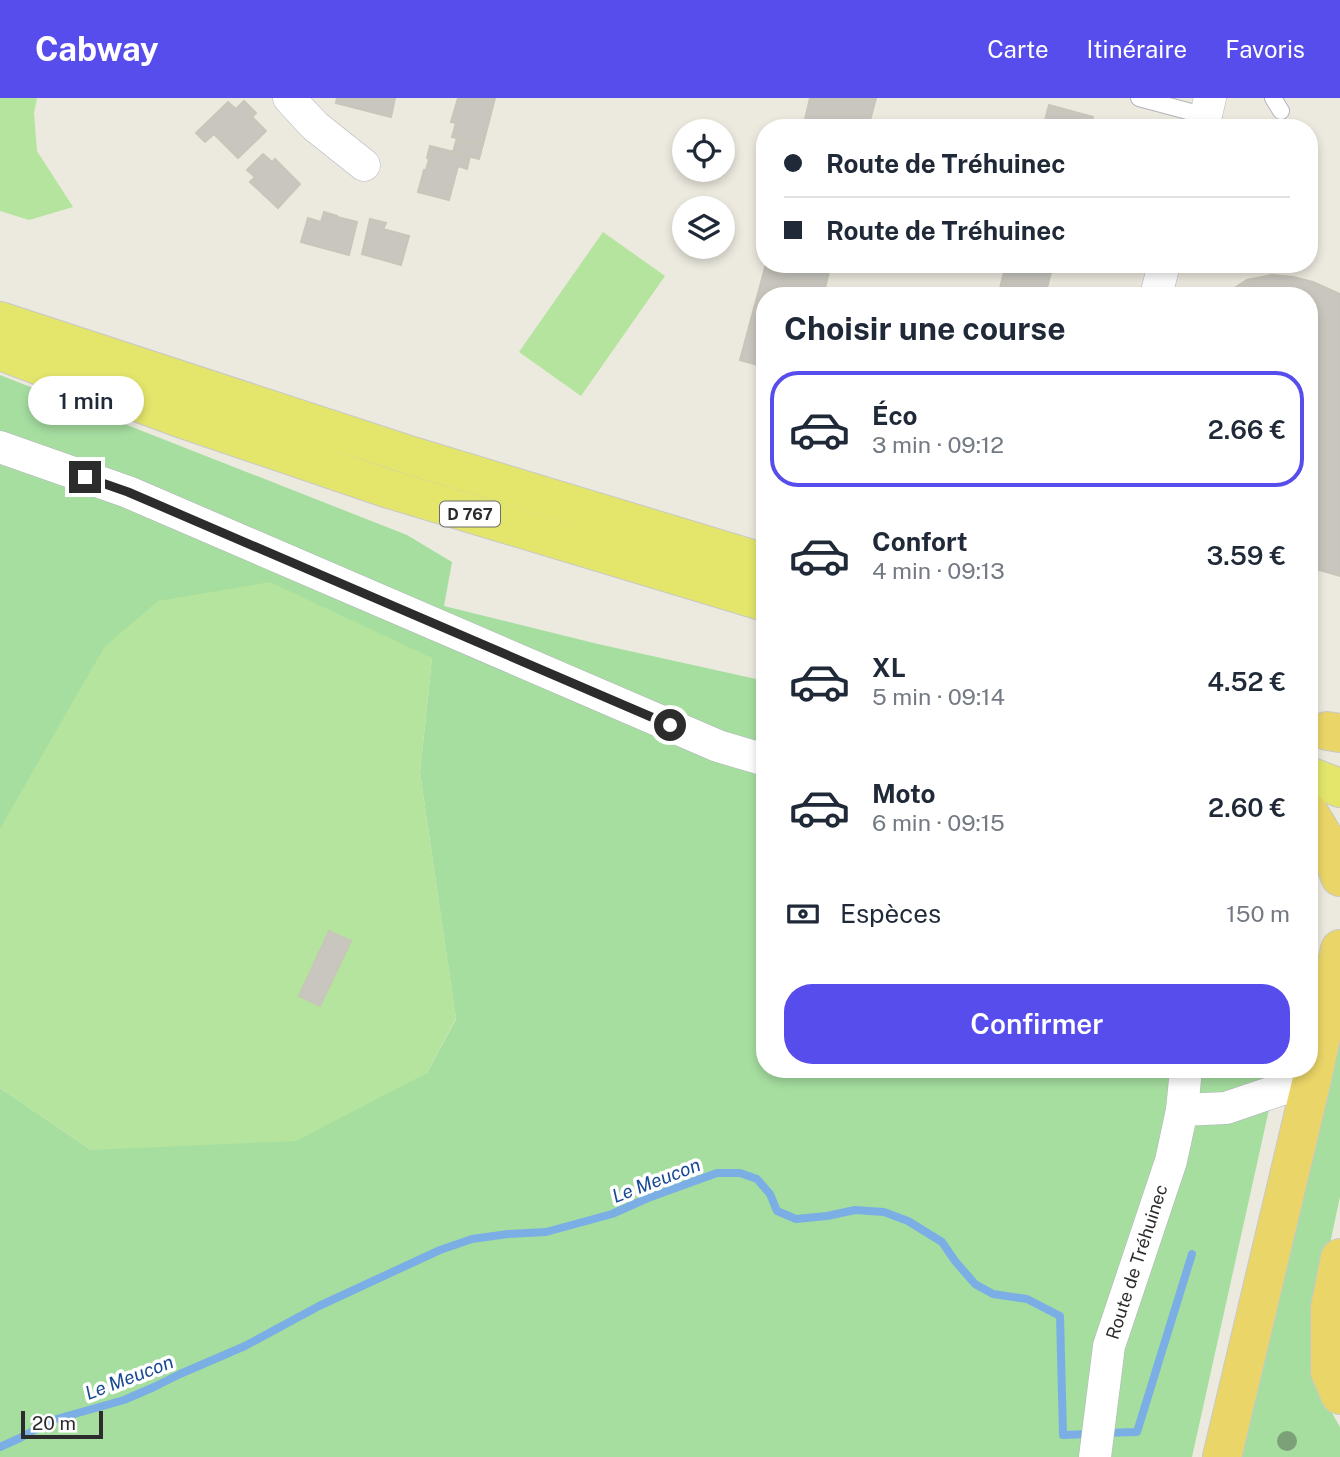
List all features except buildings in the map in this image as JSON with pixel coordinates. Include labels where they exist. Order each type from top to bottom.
[{"type":"highway","points":[[1318,826],[1340,877]]},
{"type":"highway","points":[[1318,1051],[1340,949]]},
{"type":"highway","points":[[1222,1457],[1312,1079]]},
{"type":"highway","points":[[1340,1258],[1330,1308],[1330,1372],[1340,1395]]},
{"type":"main road","name":"D 767","points":[[0,321],[409,455],[756,560]]},
{"type":"main road","name":"D 767","points":[[0,351],[177,417],[386,488],[756,599]]},
{"type":"main road","points":[[1318,779],[1340,788]]},
{"type":"street","points":[[289,98],[315,126],[364,165]]},
{"type":"street","points":[[0,447],[128,492],[718,746],[756,757]]},
{"type":"street","name":"Route de Tréhuinec","points":[[1095,1457],[1109,1346],[1171,1161],[1182,1110],[1185,1078]]},
{"type":"street","points":[[1182,1110],[1226,1108],[1312,1079]]},
{"type":"lane","points":[[1139,98],[1206,114]]},
{"type":"green space","points":[[0,98],[37,98],[34,113],[37,151],[73,207],[29,220],[0,211]]},
{"type":"green space","points":[[603,232],[665,276],[581,396],[519,352]]},
{"type":"green space","points":[[0,375],[407,535],[452,562],[444,606],[756,679],[756,1078],[1276,1078],[1192,1457],[0,1457],[0,1088],[91,1150],[427,1073],[456,1019],[420,773],[432,658],[0,829]]},
{"type":"green space","points":[[270,582],[432,658],[420,773],[456,1018],[427,1073],[296,1141],[91,1150],[0,1088],[0,829],[105,646],[158,601]]},
{"type":"green space","points":[[1340,1012],[1340,1197],[1325,1267],[1329,1408],[1340,1427],[1340,1457],[1230,1457]]},
{"type":"waterway","name":"Le Meucon","points":[[0,1447],[53,1420],[124,1400],[154,1387],[245,1346],[319,1306],[440,1250],[472,1239],[546,1232],[612,1214],[717,1173],[740,1173],[757,1179],[770,1194],[777,1211],[796,1219],[855,1210],[884,1212],[908,1221],[942,1242],[975,1284],[993,1294],[1027,1299],[1060,1316],[1063,1435],[1091,1434]]},
{"type":"waterway","name":"Le Meucon","points":[[1104,1433],[1137,1432],[1192,1254]]},
{"type":"route","points":[[85,477],[128,492],[670,725]]}]
